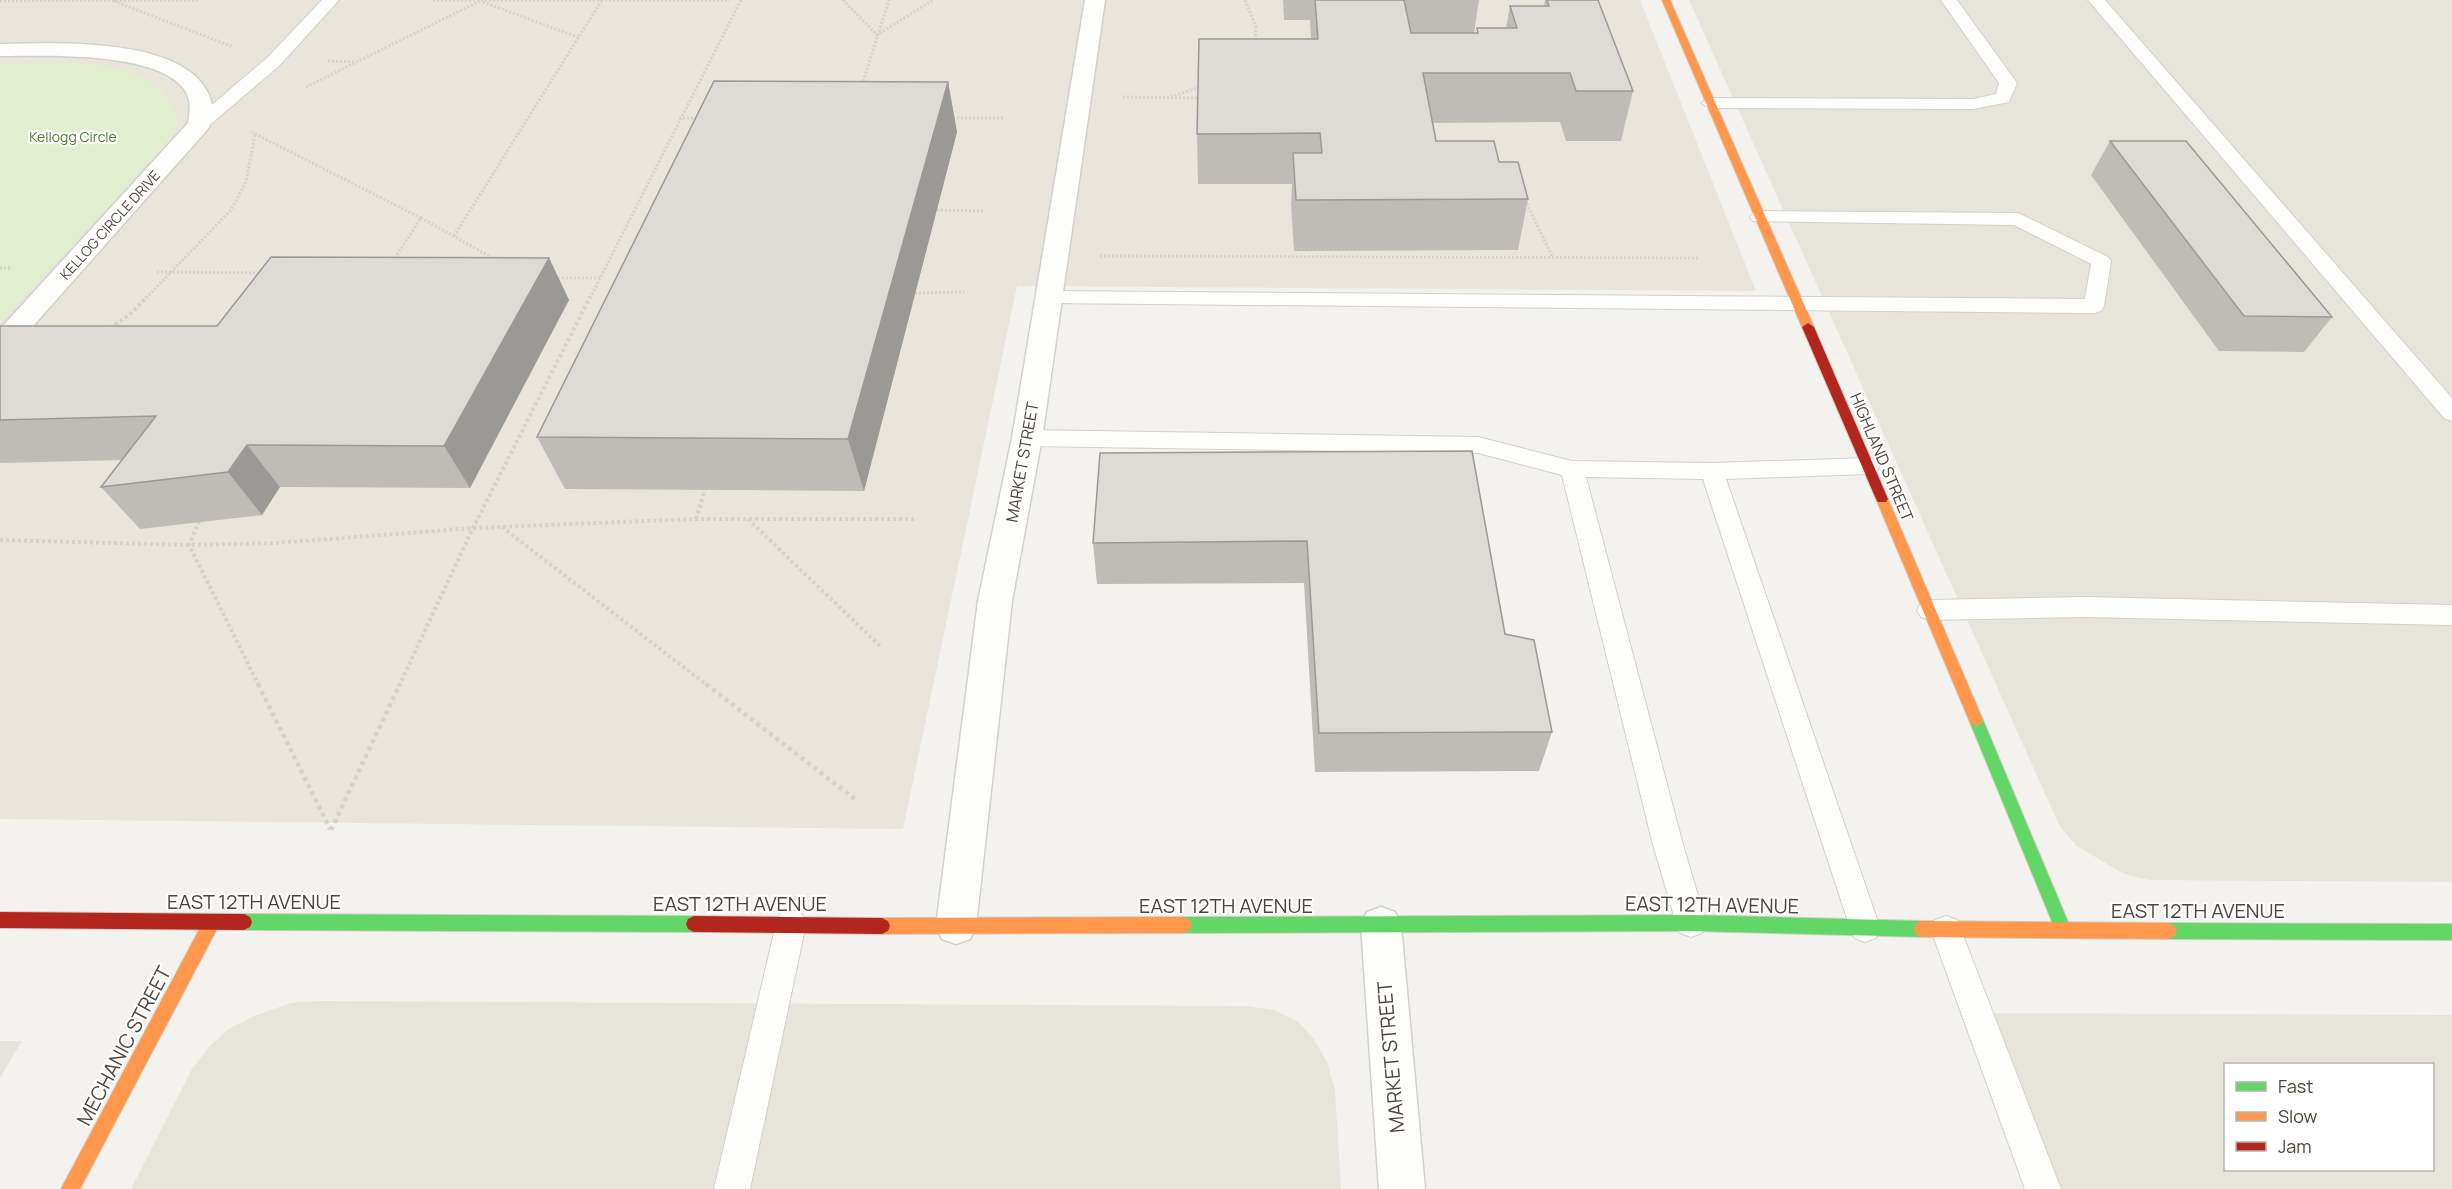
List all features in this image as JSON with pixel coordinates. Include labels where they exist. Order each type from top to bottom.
[{"type":"main road","name":"HIGHLAND STREET","points":[[1666,0],[1930,610],[2063,929]]},
{"type":"main road","name":"EAST 12TH AVENUE","points":[[0,920],[956,926],[1691,923],[1946,930],[2452,932]]},
{"type":"main road","name":"MECHANIC STREET","points":[[70,1189],[212,922]]},
{"type":"street","name":"MARKET STREET","points":[[956,926],[995,601],[1027,438],[1095,0]]},
{"type":"street","points":[[0,50],[107,52],[139,57],[169,67],[188,80],[198,97],[202,106],[199,125]]},
{"type":"street","name":"KELLOG CIRCLE DRIVE","points":[[0,346],[199,125]]},
{"type":"street","name":"MARKET STREET","points":[[1381,925],[1402,1189]]},
{"type":"lane","points":[[199,125],[273,62],[331,0]]},
{"type":"lane","points":[[1710,103],[1973,104],[2003,98],[2008,83],[1949,0]]},
{"type":"lane","points":[[2096,0],[2452,413]]},
{"type":"lane","points":[[1049,297],[2094,306],[2101,261],[2018,219],[1760,217]]},
{"type":"lane","points":[[1027,438],[1478,445],[1572,469],[1712,471],[1868,466]]},
{"type":"lane","points":[[1572,469],[1667,842],[1691,923]]},
{"type":"lane","points":[[1712,471],[1865,928]]},
{"type":"lane","points":[[1930,610],[2085,607],[2452,615]]},
{"type":"lane","points":[[732,1189],[791,924]]},
{"type":"lane","points":[[1946,930],[2043,1189]]},
{"type":"path","points":[[0,1],[200,0]]},
{"type":"path","points":[[433,0],[730,0]]},
{"type":"path","points":[[296,92],[481,0],[580,38]]},
{"type":"path","points":[[454,236],[603,0]]},
{"type":"path","points":[[189,545],[331,830],[473,528],[601,278],[679,118],[741,0]]},
{"type":"path","points":[[843,0],[877,35]]},
{"type":"path","points":[[862,86],[888,0]]},
{"type":"path","points":[[877,35],[933,0]]},
{"type":"path","points":[[1245,0],[1256,27],[1255,46]]},
{"type":"path","points":[[1167,98],[1201,87]]},
{"type":"path","points":[[1119,97],[1199,98]]},
{"type":"path","points":[[679,118],[702,118]]},
{"type":"path","points":[[945,118],[1004,118]]},
{"type":"path","points":[[246,128],[421,218],[506,265]]},
{"type":"path","points":[[106,332],[129,315],[231,210],[246,182],[255,134]]},
{"type":"path","points":[[1520,193],[1532,212],[1553,258]]},
{"type":"path","points":[[937,210],[983,211]]},
{"type":"path","points":[[1522,212],[1532,212]]},
{"type":"path","points":[[390,265],[421,218]]},
{"type":"path","points":[[1100,256],[1698,258]]},
{"type":"path","points":[[157,272],[265,273]]},
{"type":"path","points":[[548,278],[601,278]]},
{"type":"path","points":[[915,293],[964,292]]},
{"type":"path","points":[[696,519],[705,490]]},
{"type":"path","points":[[0,540],[189,545],[276,543],[473,528],[696,519],[914,519]]},
{"type":"path","points":[[747,519],[882,648]]},
{"type":"path","points":[[189,545],[200,521]]},
{"type":"path","points":[[501,527],[856,800]]},
{"type":"shaded area","points":[[0,0],[1640,0],[1756,291],[1017,286],[903,829],[0,819]]},
{"type":"shaded area","points":[[1689,0],[2452,0],[2452,882],[2149,880],[2124,874],[2077,846],[2060,827]]},
{"type":"shaded area","points":[[319,1001],[1247,1006],[1274,1010],[1297,1021],[1313,1038],[1327,1062],[1335,1090],[1341,1189],[131,1189],[192,1069],[209,1047],[227,1030],[254,1016],[291,1003]]},
{"type":"shaded area","points":[[1960,1013],[2452,1015],[2452,1189],[2025,1189]]},
{"type":"shaded area","points":[[0,1041],[22,1041],[0,1078]]},
{"type":"green space","name":"Kellogg Circle","points":[[69,62],[118,68],[139,76],[157,87],[171,103],[177,122],[175,132],[168,143],[0,323],[0,63]]},
{"type":"building","points":[[1315,0],[1404,0],[1411,33],[1478,33],[1477,28],[1517,28],[1510,6],[1549,6],[1547,0],[1598,0],[1633,91],[1576,91],[1570,73],[1423,73],[1436,141],[1494,141],[1499,162],[1518,162],[1528,199],[1296,200],[1293,153],[1322,153],[1320,133],[1197,134],[1199,39],[1318,39]]},
{"type":"building","points":[[714,81],[948,82],[848,439],[537,437]]},
{"type":"building","points":[[2110,141],[2186,141],[2332,317],[2244,316]]},
{"type":"building","points":[[271,257],[549,258],[444,446],[247,445],[228,472],[101,487],[156,416],[0,420],[0,326],[217,326]]},
{"type":"building","points":[[1472,451],[1505,634],[1534,640],[1552,732],[1319,733],[1307,541],[1093,543],[1100,453]]},
{"type":"traffic: fast","points":[[1976,720],[2063,929]]},
{"type":"traffic: fast","points":[[244,922],[694,924]]},
{"type":"traffic: fast","points":[[1184,925],[1691,923],[1922,929]]},
{"type":"traffic: fast","points":[[2169,931],[2452,932]]},
{"type":"traffic: slow","points":[[1666,0],[1808,327]]},
{"type":"traffic: slow","points":[[1882,499],[1976,720]]},
{"type":"traffic: slow","points":[[70,1189],[212,922]]},
{"type":"traffic: slow","points":[[882,926],[1184,925]]},
{"type":"traffic: slow","points":[[1922,929],[2169,931]]},
{"type":"traffic: jam","points":[[1808,327],[1882,499]]},
{"type":"traffic: jam","points":[[0,920],[244,922]]},
{"type":"traffic: jam","points":[[694,924],[882,926]]}]
